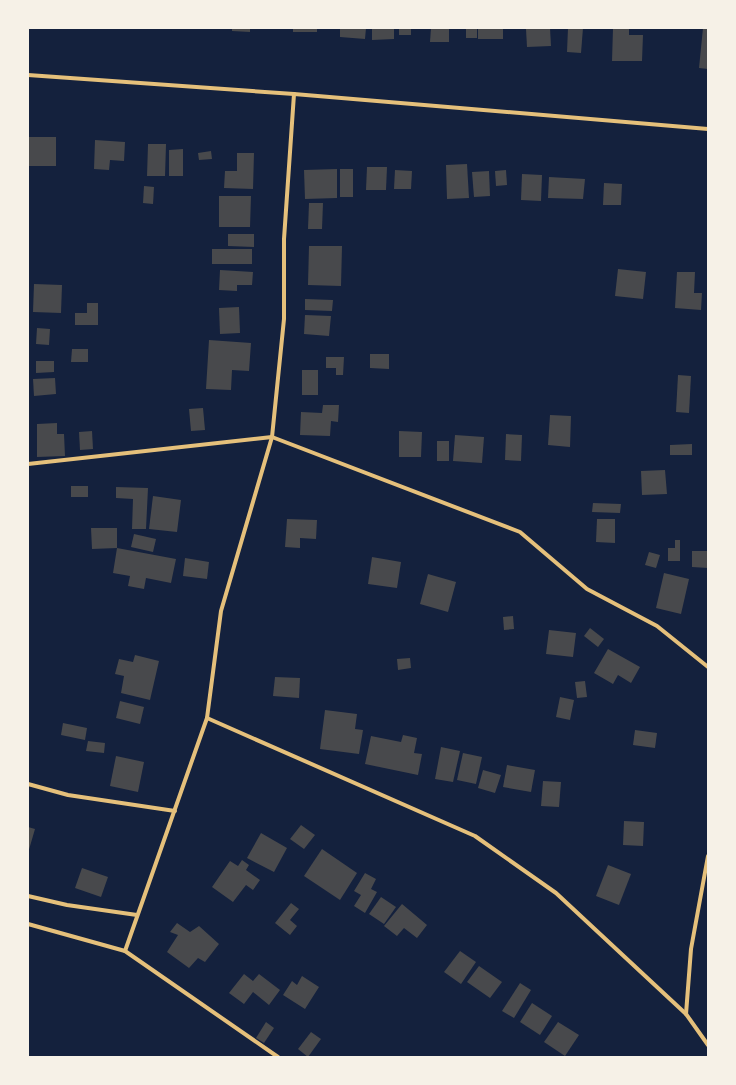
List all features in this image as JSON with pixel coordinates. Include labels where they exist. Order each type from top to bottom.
[{"type":"street","points":[[28,75],[294,94],[708,129]]},
{"type":"street","points":[[125,951],[207,718],[221,611],[272,438],[284,319],[284,239],[294,94]]},
{"type":"street","points":[[28,464],[272,438],[520,532],[587,589],[658,626],[708,667]]},
{"type":"street","points":[[207,718],[475,836],[556,893],[686,1014],[708,1045]]},
{"type":"street","points":[[28,784],[68,795],[175,811]]},
{"type":"street","points":[[686,1014],[691,949],[708,856]]},
{"type":"street","points":[[28,896],[67,905],[137,915]]},
{"type":"street","points":[[28,924],[125,951],[278,1057]]},
{"type":"building","points":[[232,28],[250,28],[250,32],[232,31]]},
{"type":"building","points":[[293,28],[317,28],[317,32],[293,32]]},
{"type":"building","points":[[340,28],[366,28],[365,39],[340,37]]},
{"type":"building","points":[[372,28],[394,28],[394,39],[372,40]]},
{"type":"building","points":[[399,28],[411,28],[411,35],[399,35]]},
{"type":"building","points":[[431,28],[449,28],[449,42],[430,42]]},
{"type":"building","points":[[466,28],[477,28],[477,38],[466,38]]},
{"type":"building","points":[[478,28],[503,28],[503,39],[478,39]]},
{"type":"building","points":[[550,28],[551,46],[527,47],[526,29]]},
{"type":"building","points":[[568,28],[583,28],[581,53],[567,52]]},
{"type":"building","points":[[613,28],[629,28],[629,35],[643,35],[642,61],[612,61]]},
{"type":"building","points":[[703,28],[708,28],[708,69],[699,68]]},
{"type":"building","points":[[28,137],[56,137],[56,166],[28,166]]},
{"type":"building","points":[[95,140],[125,142],[124,161],[110,160],[109,170],[94,169]]},
{"type":"building","points":[[148,144],[166,144],[165,176],[147,176]]},
{"type":"building","points":[[183,149],[183,176],[169,176],[169,150]]},
{"type":"building","points":[[211,151],[212,159],[199,160],[198,153]]},
{"type":"building","points":[[237,153],[254,153],[253,189],[224,188],[225,171],[237,171]]},
{"type":"building","points":[[467,164],[469,198],[447,199],[446,165]]},
{"type":"building","points":[[367,167],[387,167],[386,190],[366,190]]},
{"type":"building","points":[[337,169],[337,198],[305,199],[304,170]]},
{"type":"building","points":[[340,169],[353,169],[353,197],[340,197]]},
{"type":"building","points":[[395,170],[412,171],[411,189],[394,189]]},
{"type":"building","points":[[506,170],[507,185],[496,186],[495,171]]},
{"type":"building","points":[[489,171],[490,196],[474,197],[472,172]]},
{"type":"building","points":[[522,174],[542,175],[541,201],[521,200]]},
{"type":"building","points":[[549,177],[585,179],[583,199],[548,198]]},
{"type":"building","points":[[604,183],[622,184],[621,205],[603,205]]},
{"type":"building","points":[[144,186],[154,187],[153,204],[143,203]]},
{"type":"building","points":[[219,196],[251,196],[250,227],[219,227]]},
{"type":"building","points":[[309,203],[323,203],[322,229],[308,229]]},
{"type":"building","points":[[228,234],[254,234],[254,247],[228,246]]},
{"type":"building","points":[[309,246],[342,246],[341,286],[308,285]]},
{"type":"building","points":[[212,249],[252,249],[252,264],[212,264]]},
{"type":"building","points":[[618,269],[646,272],[643,299],[615,296]]},
{"type":"building","points":[[220,270],[253,272],[252,285],[237,285],[237,291],[219,290]]},
{"type":"building","points":[[677,272],[695,272],[694,293],[702,293],[701,310],[675,308]]},
{"type":"building","points":[[34,284],[62,285],[61,313],[33,312]]},
{"type":"building","points":[[305,299],[333,300],[332,311],[305,310]]},
{"type":"building","points":[[87,303],[98,303],[98,325],[75,325],[75,313],[87,313]]},
{"type":"building","points":[[239,307],[240,333],[220,334],[219,308]]},
{"type":"building","points":[[305,315],[331,316],[329,336],[304,334]]},
{"type":"building","points":[[37,328],[50,329],[49,345],[36,344]]},
{"type":"building","points":[[209,340],[251,343],[249,371],[232,370],[231,390],[206,389]]},
{"type":"building","points":[[72,349],[88,349],[88,362],[71,362]]},
{"type":"building","points":[[370,354],[389,354],[389,369],[370,368]]},
{"type":"building","points":[[326,357],[344,357],[343,375],[336,375],[336,368],[326,368]]},
{"type":"building","points":[[36,361],[54,361],[54,372],[36,373]]},
{"type":"building","points":[[302,370],[318,370],[318,395],[302,395]]},
{"type":"building","points":[[678,375],[691,376],[689,413],[676,412]]},
{"type":"building","points":[[55,378],[56,394],[34,396],[33,379]]},
{"type":"building","points":[[323,405],[339,405],[338,422],[331,421],[330,436],[300,435],[301,412],[322,413]]},
{"type":"building","points":[[203,408],[205,430],[191,431],[189,409]]},
{"type":"building","points":[[550,415],[571,416],[570,447],[548,445]]},
{"type":"building","points":[[57,423],[57,434],[64,434],[65,456],[37,457],[37,424]]},
{"type":"building","points":[[92,431],[93,449],[80,450],[79,432]]},
{"type":"building","points":[[399,431],[422,432],[421,457],[399,457]]},
{"type":"building","points":[[506,434],[522,435],[521,461],[505,460]]},
{"type":"building","points":[[455,435],[484,437],[482,463],[453,461]]},
{"type":"building","points":[[437,441],[449,441],[449,461],[437,461]]},
{"type":"building","points":[[692,444],[692,455],[670,455],[670,445]]},
{"type":"building","points":[[665,470],[667,494],[642,495],[641,471]]},
{"type":"building","points":[[71,486],[88,486],[88,497],[71,497]]},
{"type":"building","points":[[116,487],[148,488],[146,529],[132,529],[133,499],[116,498]]},
{"type":"building","points":[[153,496],[181,500],[177,532],[149,529]]},
{"type":"building","points":[[593,503],[621,504],[620,513],[592,512]]},
{"type":"building","points":[[287,519],[317,520],[316,539],[300,538],[300,548],[285,547]]},
{"type":"building","points":[[597,519],[615,519],[615,543],[596,542]]},
{"type":"building","points":[[91,528],[117,528],[117,548],[92,549]]},
{"type":"building","points":[[134,534],[156,539],[153,552],[131,547]]},
{"type":"building","points":[[675,540],[680,540],[680,561],[668,561],[668,548],[675,548]]},
{"type":"building","points":[[117,548],[176,559],[171,583],[146,578],[144,589],[128,586],[130,576],[113,573]]},
{"type":"building","points":[[692,551],[708,551],[708,568],[692,567]]},
{"type":"building","points":[[649,552],[660,555],[656,568],[645,565]]},
{"type":"building","points":[[372,557],[401,562],[397,588],[368,584]]},
{"type":"building","points":[[185,558],[209,562],[207,579],[183,576]]},
{"type":"building","points":[[664,573],[689,579],[681,614],[656,608]]},
{"type":"building","points":[[428,574],[456,582],[448,612],[420,604]]},
{"type":"building","points":[[513,616],[514,629],[504,630],[503,617]]},
{"type":"building","points":[[590,628],[604,639],[598,647],[584,636]]},
{"type":"building","points":[[549,630],[576,633],[573,657],[546,654]]},
{"type":"building","points":[[608,649],[640,667],[631,683],[618,675],[613,684],[594,673]]},
{"type":"building","points":[[135,655],[159,661],[150,700],[121,693],[124,676],[115,674],[119,659],[133,662]]},
{"type":"building","points":[[410,658],[411,668],[398,670],[397,659]]},
{"type":"building","points":[[275,677],[300,678],[299,698],[273,696]]},
{"type":"building","points":[[585,681],[587,697],[577,698],[575,682]]},
{"type":"building","points":[[560,697],[574,700],[570,720],[556,717]]},
{"type":"building","points":[[120,701],[144,707],[140,724],[116,718]]},
{"type":"building","points":[[325,710],[357,714],[355,729],[363,730],[359,754],[320,749]]},
{"type":"building","points":[[63,723],[87,728],[85,740],[61,735]]},
{"type":"building","points":[[635,730],[657,733],[655,748],[633,745]]},
{"type":"building","points":[[403,735],[417,738],[414,753],[422,754],[418,775],[365,764],[371,736],[401,742]]},
{"type":"building","points":[[88,741],[105,743],[104,753],[86,751]]},
{"type":"building","points":[[441,747],[460,751],[453,782],[435,779]]},
{"type":"building","points":[[463,753],[482,757],[476,784],[457,780]]},
{"type":"building","points":[[116,756],[144,762],[138,792],[110,786]]},
{"type":"building","points":[[507,765],[535,770],[531,792],[503,787]]},
{"type":"building","points":[[483,770],[501,775],[495,793],[478,788]]},
{"type":"building","points":[[543,781],[561,782],[559,807],[541,806]]},
{"type":"building","points":[[624,821],[644,822],[643,846],[623,845]]},
{"type":"building","points":[[301,825],[315,835],[304,849],[290,839]]},
{"type":"building","points":[[28,827],[35,829],[28,853]]},
{"type":"building","points":[[261,833],[287,848],[274,872],[247,858]]},
{"type":"building","points":[[322,849],[357,873],[340,900],[304,876]]},
{"type":"building","points":[[242,860],[249,865],[246,870],[260,880],[253,890],[246,885],[233,902],[212,887],[230,861],[238,866]]},
{"type":"building","points":[[608,865],[631,874],[619,905],[596,896]]},
{"type":"building","points":[[82,868],[108,877],[101,897],[75,888]]},
{"type":"building","points":[[365,873],[376,879],[371,889],[377,892],[365,913],[354,906],[361,895],[354,891]]},
{"type":"building","points":[[381,897],[396,907],[384,924],[369,914]]},
{"type":"building","points":[[291,903],[299,909],[290,920],[297,926],[290,935],[275,923]]},
{"type":"building","points":[[402,904],[427,925],[417,938],[404,928],[397,936],[384,926]]},
{"type":"building","points":[[177,923],[190,932],[199,926],[219,944],[205,962],[198,958],[189,968],[167,952],[178,935],[170,932]]},
{"type":"building","points":[[460,951],[476,962],[461,984],[444,972]]},
{"type":"building","points":[[479,966],[502,982],[490,998],[467,982]]},
{"type":"building","points":[[244,974],[253,981],[259,974],[280,990],[269,1005],[253,992],[244,1004],[229,993]]},
{"type":"building","points":[[302,976],[319,987],[305,1009],[283,995],[292,981],[297,985]]},
{"type":"building","points":[[520,983],[531,990],[514,1018],[502,1011]]},
{"type":"building","points":[[532,1003],[552,1016],[540,1035],[520,1022]]},
{"type":"building","points":[[266,1022],[274,1028],[264,1043],[256,1038]]},
{"type":"building","points":[[558,1022],[579,1035],[565,1056],[544,1042]]},
{"type":"building","points":[[311,1032],[321,1039],[308,1057],[298,1049]]}]
